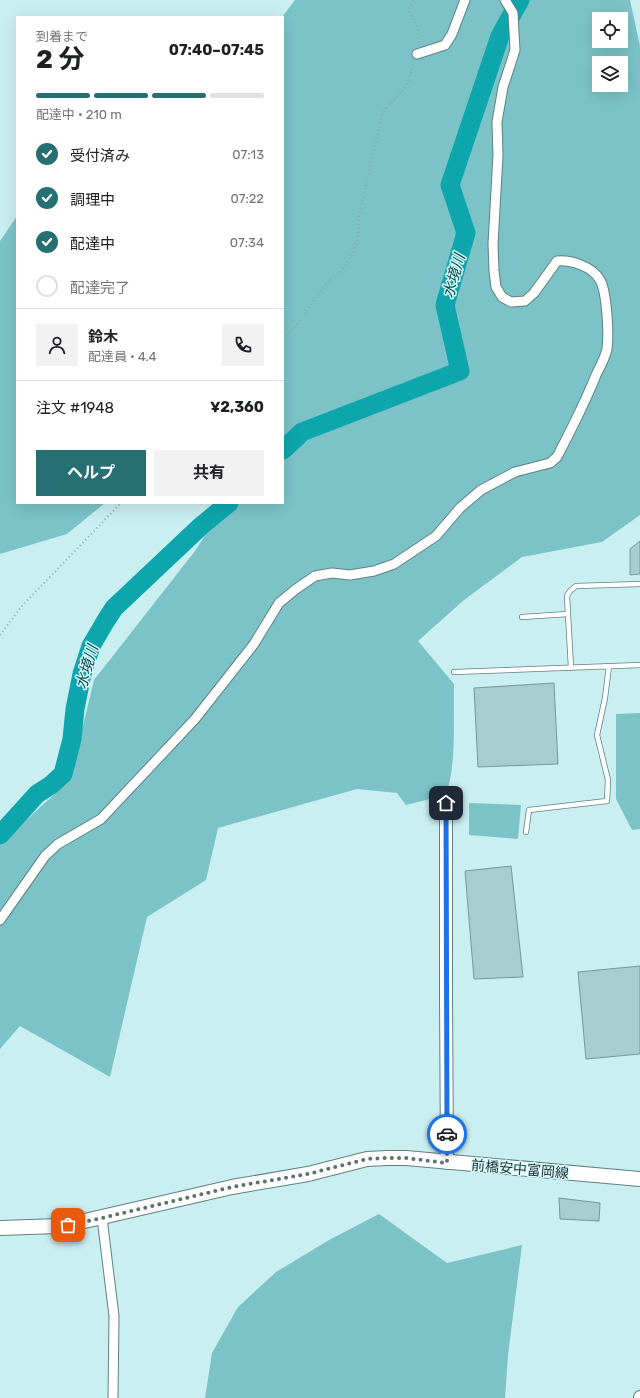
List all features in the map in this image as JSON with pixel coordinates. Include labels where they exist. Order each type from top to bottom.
[{"type":"main road","name":"前橋安中富岡線","points":[[0,1228],[59,1226],[102,1218],[232,1187],[308,1174],[367,1159],[406,1158],[447,1163],[640,1179]]},
{"type":"street","points":[[417,54],[445,45],[452,34],[465,0]]},
{"type":"street","points":[[0,920],[45,856],[58,844],[101,819],[195,719],[254,644],[279,603],[315,576],[332,573],[350,575],[374,571],[394,564],[436,536],[460,508],[481,490],[515,472],[550,463],[557,457],[583,406],[607,350],[606,307],[604,291],[599,279],[591,271],[577,263],[567,261],[557,262],[534,293],[526,301],[511,302],[502,297],[496,287],[493,244],[498,155],[497,122],[503,87],[515,50],[513,13],[505,0]]},
{"type":"street","points":[[446,803],[447,1163]]},
{"type":"street","points":[[102,1218],[114,1316],[113,1398]]},
{"type":"lane","points":[[571,668],[567,596],[570,591],[576,586],[640,584]]},
{"type":"lane","points":[[522,617],[568,614]]},
{"type":"lane","points":[[454,672],[640,665]]},
{"type":"lane","points":[[526,832],[529,810],[607,801],[608,780],[597,735],[605,698],[609,666]]},
{"type":"path","points":[[284,337],[297,325],[322,289],[331,279],[340,273],[351,257],[358,238],[359,215],[382,115],[387,107],[406,87],[419,46],[418,30],[409,10],[413,0]]},
{"type":"path","points":[[0,635],[22,606],[120,504]]},
{"type":"shaded area","points":[[295,0],[630,0],[640,46],[640,515],[602,542],[522,557],[464,600],[418,641],[454,684],[454,740],[452,769],[446,795],[406,805],[397,793],[357,789],[218,828],[206,880],[147,917],[110,1077],[20,1026],[0,1049],[0,844],[70,780],[94,680],[195,551],[225,504],[284,504],[284,16],[283,16]]},
{"type":"shaded area","points":[[16,217],[16,504],[104,504],[67,534],[0,554],[0,241]]},
{"type":"shaded area","points":[[640,713],[640,829],[632,830],[616,799],[616,714]]},
{"type":"shaded area","points":[[469,803],[521,805],[518,839],[469,835]]},
{"type":"shaded area","points":[[379,1214],[447,1263],[522,1245],[508,1355],[505,1398],[205,1398],[212,1353],[238,1307],[276,1272],[329,1240]]},
{"type":"building","points":[[640,541],[640,574],[630,575],[630,549]]},
{"type":"building","points":[[554,683],[558,764],[478,767],[474,688]]},
{"type":"building","points":[[511,866],[523,977],[474,979],[465,871]]},
{"type":"building","points":[[640,966],[640,1054],[586,1059],[578,972]]},
{"type":"building","points":[[559,1198],[600,1203],[599,1221],[560,1219]]},
{"type":"waterway","name":"水境川","points":[[284,449],[302,432],[460,371],[445,305],[466,233],[450,185],[500,36],[520,0]]},
{"type":"waterway","name":"水境川","points":[[0,835],[37,794],[51,785],[63,774],[72,739],[75,709],[82,674],[91,646],[114,608],[201,526],[228,504]]},
{"type":"way so far","points":[[68,1225],[232,1187],[308,1174],[367,1159],[406,1158],[447,1163],[447,1134]]},
{"type":"route","points":[[446,803],[447,1134]]}]
